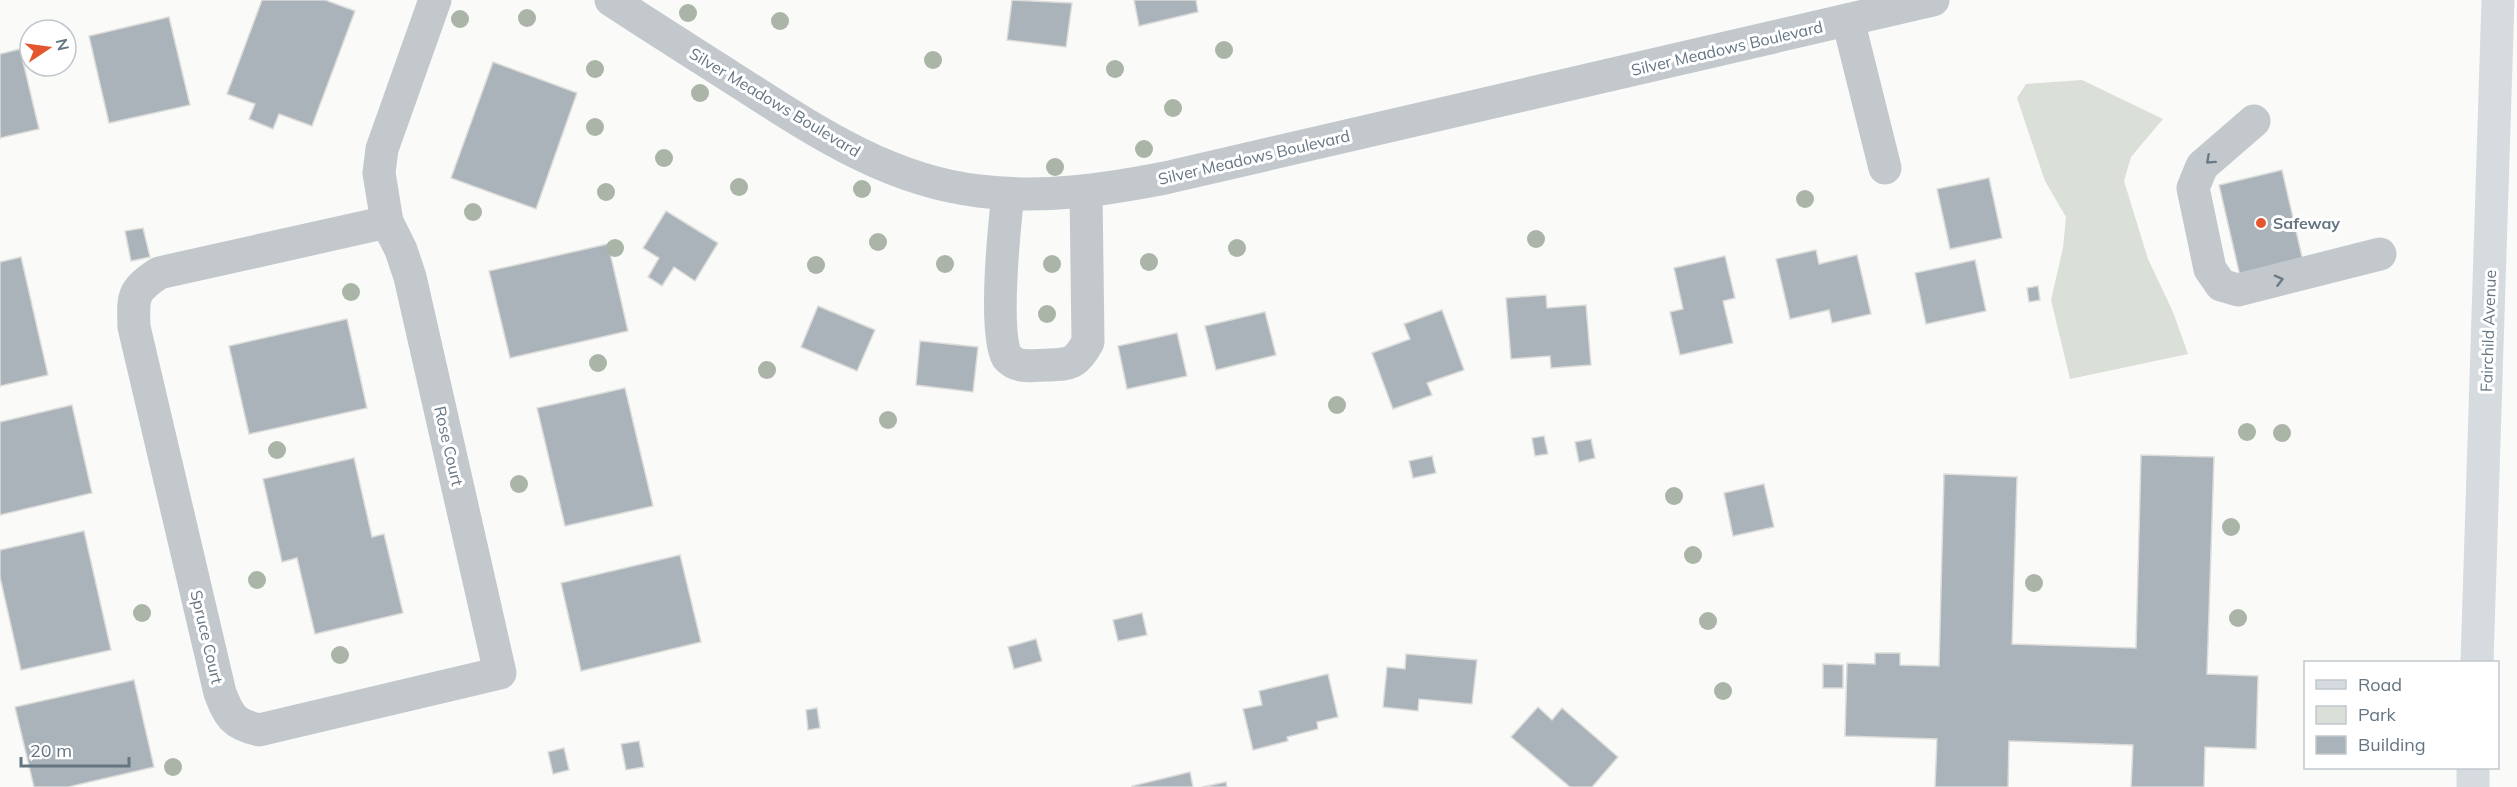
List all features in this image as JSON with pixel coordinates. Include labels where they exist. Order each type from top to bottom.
[{"type":"main road","name":"Fairchild Avenue","points":[[2477,661],[2498,0]]},
{"type":"main road","points":[[2473,769],[2473,787]]},
{"type":"street","name":"Rose Court","points":[[435,0],[382,149],[379,173],[387,222],[401,250],[410,277],[500,673]]},
{"type":"street","name":"Silver Meadows Boulevard","points":[[611,0],[793,117],[893,171],[936,184],[1008,194],[1062,194],[1165,178],[1933,0]]},
{"type":"street","points":[[1848,20],[1885,168]]},
{"type":"street","points":[[2254,121],[2202,166],[2193,188],[2210,269],[2221,285],[2238,290],[2380,254]]},
{"type":"street","points":[[1008,194],[1003,238],[1002,342],[1007,357],[1018,366],[1069,364],[1080,356],[1088,342],[1086,191]]},
{"type":"street","name":"Spruce Court","points":[[387,222],[159,273],[141,285],[133,300],[134,327],[220,693],[228,714],[242,726],[259,730],[500,673]]},
{"type":"green space","points":[[2082,80],[2163,119],[2131,157],[2124,181],[2148,259],[2173,312],[2188,354],[2070,379],[2051,300],[2063,248],[2066,217],[2045,181],[2017,98],[2026,84]]},
{"type":"building","points":[[262,0],[325,0],[355,11],[312,126],[279,114],[273,129],[249,119],[255,104],[227,94]]},
{"type":"building","points":[[1012,0],[1072,3],[1066,47],[1007,40]]},
{"type":"building","points":[[1134,0],[1196,0],[1198,12],[1139,26]]},
{"type":"building","points":[[169,17],[190,105],[109,123],[89,36]]},
{"type":"building","points":[[18,50],[18,78],[27,78],[39,129],[0,138],[0,54]]},
{"type":"building","points":[[493,62],[577,93],[536,209],[451,178]]},
{"type":"building","name":"Safeway","points":[[2282,170],[2303,261],[2240,276],[2219,185]]},
{"type":"building","points":[[1989,178],[2002,238],[1950,249],[1937,189]]},
{"type":"building","points":[[666,211],[718,243],[695,281],[674,267],[662,286],[648,277],[659,258],[643,248]]},
{"type":"building","points":[[143,228],[150,257],[131,261],[125,231]]},
{"type":"building","points":[[608,244],[628,331],[510,358],[489,271]]},
{"type":"building","points":[[1816,250],[1819,264],[1857,255],[1871,314],[1832,323],[1829,310],[1790,319],[1776,259]]},
{"type":"building","points":[[1725,256],[1735,298],[1723,301],[1733,343],[1680,355],[1670,312],[1683,309],[1674,268]]},
{"type":"building","points":[[21,257],[48,375],[0,386],[0,262]]},
{"type":"building","points":[[1975,260],[1986,311],[1926,324],[1915,273]]},
{"type":"building","points":[[2038,286],[2040,300],[2029,302],[2027,288]]},
{"type":"building","points":[[1546,295],[1547,308],[1586,305],[1591,365],[1551,368],[1550,356],[1511,359],[1506,298]]},
{"type":"building","points":[[818,306],[875,330],[857,371],[801,347]]},
{"type":"building","points":[[1442,310],[1464,370],[1427,383],[1432,395],[1393,409],[1372,353],[1410,339],[1404,324]]},
{"type":"building","points":[[1265,312],[1276,355],[1216,370],[1205,326]]},
{"type":"building","points":[[347,319],[367,408],[249,434],[229,346]]},
{"type":"building","points":[[1177,333],[1187,376],[1127,389],[1118,346]]},
{"type":"building","points":[[920,341],[978,347],[973,392],[916,385]]},
{"type":"building","points":[[625,388],[653,506],[565,526],[537,408]]},
{"type":"building","points":[[72,405],[92,493],[0,515],[0,422]]},
{"type":"building","points":[[1544,436],[1548,454],[1535,456],[1532,438]]},
{"type":"building","points":[[1591,439],[1595,458],[1579,462],[1575,442]]},
{"type":"building","points":[[2141,455],[2214,457],[2207,674],[2258,676],[2256,749],[2205,747],[2204,787],[2131,787],[2133,745],[2009,741],[2008,787],[1935,787],[1937,739],[1845,736],[1847,663],[1875,664],[1875,653],[1900,653],[1900,665],[1939,666],[1944,474],[2017,477],[2012,644],[2136,648]]},
{"type":"building","points":[[1432,456],[1436,473],[1413,478],[1409,461]]},
{"type":"building","points":[[354,458],[372,537],[384,534],[403,613],[315,634],[297,558],[282,562],[263,479]]},
{"type":"building","points":[[1764,484],[1774,527],[1733,536],[1724,493]]},
{"type":"building","points":[[84,531],[111,650],[21,670],[0,577],[0,550]]},
{"type":"building","points":[[680,555],[701,642],[581,671],[561,583]]},
{"type":"building","points":[[1142,613],[1147,635],[1118,641],[1113,620]]},
{"type":"building","points":[[1036,639],[1042,661],[1014,669],[1008,647]]},
{"type":"building","points":[[1406,654],[1477,660],[1472,704],[1419,699],[1418,711],[1383,707],[1387,667],[1405,669]]},
{"type":"building","points":[[1823,664],[1843,665],[1843,688],[1823,688]]},
{"type":"building","points":[[1328,674],[1338,717],[1317,722],[1318,729],[1287,737],[1288,741],[1253,750],[1243,709],[1262,705],[1259,691]]},
{"type":"building","points":[[134,680],[154,767],[68,787],[34,787],[15,707]]},
{"type":"building","points":[[1538,707],[1552,720],[1562,708],[1618,757],[1592,787],[1570,787],[1511,737]]},
{"type":"building","points":[[817,708],[820,728],[808,730],[806,710]]},
{"type":"building","points":[[639,741],[644,767],[626,770],[621,744]]},
{"type":"building","points":[[564,748],[569,770],[553,774],[548,752]]},
{"type":"building","points":[[1190,772],[1193,787],[1132,787],[1132,786]]},
{"type":"building","points":[[1226,782],[1227,787],[1202,787]]},
{"type":"place","name":"Safeway","points":[[2261,223]]}]
